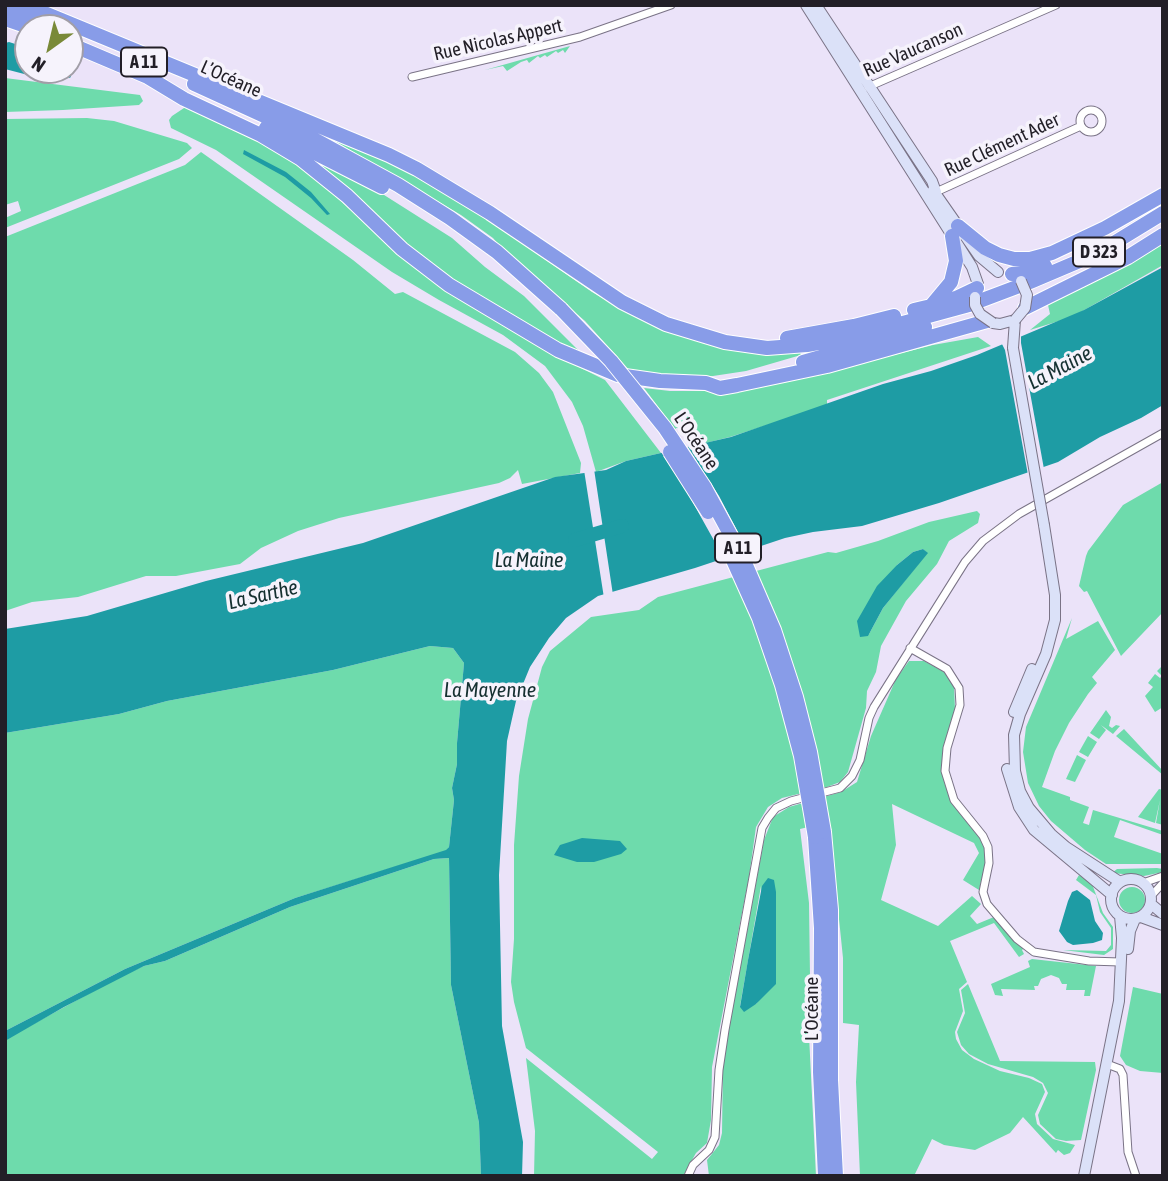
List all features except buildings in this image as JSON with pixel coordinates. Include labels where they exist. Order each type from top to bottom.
[{"type":"highway","points":[[5,5],[28,14]]},
{"type":"highway","points":[[25,5],[417,169],[490,213],[622,302],[709,339],[782,348],[855,337],[956,308],[1019,280]]},
{"type":"highway","name":"L’Océane","points":[[84,36],[257,111],[360,163],[425,201],[497,252],[558,312],[610,374],[647,420],[694,489],[736,565],[759,618],[782,685],[820,834],[831,910],[831,1109],[836,1176]]},
{"type":"highway","name":"A 11","points":[[84,50],[220,111]]},
{"type":"highway","points":[[220,111],[301,159],[347,196],[402,249],[433,274],[558,350],[618,374],[660,382],[706,383],[760,373],[974,312],[1030,272],[1087,246],[1163,202]]},
{"type":"highway","name":"L’Océane","points":[[220,111],[337,162],[421,210],[558,312]]},
{"type":"highway","points":[[955,231],[999,255],[1030,259],[1052,253],[1105,228],[1163,195]]},
{"type":"highway","name":"D 323","points":[[1019,280],[1096,254],[1163,214]]},
{"type":"highway","name":"D 323","points":[[1019,280],[1102,260],[1163,224]]},
{"type":"highway","points":[[930,306],[945,291],[954,275],[955,231]]},
{"type":"highway","points":[[1025,308],[1128,257],[1163,235]]},
{"type":"highway","points":[[679,328],[694,328],[741,337],[788,338],[854,326],[930,306],[977,290]]},
{"type":"highway","points":[[706,383],[720,387],[769,379],[827,366],[962,327],[990,322]]},
{"type":"highway","name":"L’Océane","points":[[820,834],[820,1072],[825,1176]]},
{"type":"main road","points":[[806,5],[932,181],[972,267],[977,290],[975,305],[980,314],[1002,332],[1013,348]]},
{"type":"main road","points":[[816,5],[866,88],[899,154],[955,231],[979,256],[1019,280],[1027,295],[1025,308],[1015,323],[1013,348],[1044,525],[1055,607],[1053,631],[1046,654],[1020,714],[1014,735],[1014,771],[1020,792],[1045,828],[1066,847],[1120,882]]},
{"type":"main road","points":[[899,154],[909,158],[929,187],[936,192]]},
{"type":"main road","points":[[977,290],[988,275],[1019,280]]},
{"type":"main road","points":[[990,322],[1015,323]]},
{"type":"main road","points":[[1055,607],[1049,628],[1011,718],[1007,771],[1019,807],[1034,830],[1112,895]]},
{"type":"main road","points":[[1084,1176],[1120,986],[1122,938],[1120,916],[1112,906],[1112,895],[1120,882],[1132,879],[1143,883],[1151,900],[1163,914]]},
{"type":"main road","points":[[1120,986],[1124,980],[1130,930],[1146,912],[1151,900]]},
{"type":"main road","points":[[1120,916],[1163,925]]},
{"type":"street","name":"Rue Nicolas Appert","points":[[412,77],[580,37],[671,5]]},
{"type":"street","name":"Rue Vaucanson","points":[[866,88],[1056,5]]},
{"type":"street","name":"Rue Clément Ader","points":[[936,192],[1081,126]]},
{"type":"street","points":[[688,1176],[693,1165],[709,1150],[715,1137],[723,1043],[762,828],[776,808],[790,801],[840,788],[852,776],[860,760],[869,718],[965,562],[983,541],[1010,520],[1163,433]]},
{"type":"street","points":[[910,648],[947,670],[959,688],[960,705],[947,748],[945,771],[954,800],[983,836],[988,847],[989,863],[983,892],[986,904],[1017,939],[1034,952],[1066,958],[1120,962]]},
{"type":"street","points":[[1143,883],[1163,876]]},
{"type":"street","points":[[1151,900],[1163,883]]},
{"type":"street","points":[[1107,1064],[1120,1069],[1124,1075],[1128,1152],[1136,1176]]},
{"type":"green space","points":[[570,46],[565,53],[563,50],[547,57],[538,56],[529,63],[527,60],[521,62],[507,71],[503,66],[485,70]]},
{"type":"green space","points":[[5,78],[14,79],[14,84],[53,84],[140,95],[143,101],[139,105],[5,112]]},
{"type":"green space","points":[[187,106],[246,133],[301,166],[428,278],[553,354],[605,380],[661,453],[626,461],[596,472],[583,426],[572,402],[545,366],[503,335],[392,272],[216,150],[171,128],[169,120]]},
{"type":"green space","points":[[87,118],[114,121],[187,143],[192,148],[179,159],[5,228],[5,218],[21,211],[18,201],[5,205],[5,119]]},
{"type":"green space","points":[[333,140],[405,169],[452,195],[592,292],[670,332],[711,345],[749,352],[800,352],[801,355],[746,371],[713,376],[684,377],[631,372],[585,321],[505,252],[493,238],[461,215]]},
{"type":"green space","points":[[294,147],[362,181],[452,238],[524,296],[586,358],[447,278]]},
{"type":"green space","points":[[201,152],[353,260],[395,294],[403,292],[515,352],[539,373],[553,392],[581,463],[580,473],[522,484],[518,470],[499,483],[339,518],[298,531],[261,548],[240,564],[176,576],[146,576],[78,597],[32,602],[5,611],[5,237],[185,165]]},
{"type":"green space","points":[[1163,242],[1163,265],[1072,317],[1030,330],[1050,314],[1048,305]]},
{"type":"green space","points":[[978,337],[991,346],[827,400],[827,405],[792,417],[689,447],[686,439],[696,428],[689,420],[675,429],[644,388],[708,391],[827,372],[933,345]]},
{"type":"green space","points":[[1163,482],[1163,612],[1121,656],[1087,591],[1084,592],[1079,586],[1086,556],[1123,505]]},
{"type":"green space","points":[[977,511],[980,514],[978,523],[949,541],[937,564],[906,601],[881,646],[876,672],[867,691],[866,708],[848,772],[840,782],[782,798],[768,807],[756,827],[749,877],[712,1067],[711,1120],[707,1143],[696,1153],[683,1176],[534,1176],[535,1131],[526,1058],[652,1159],[658,1152],[526,1048],[514,1002],[511,982],[514,845],[519,776],[528,719],[542,667],[550,651],[591,617],[639,610],[658,597],[828,552],[836,553],[929,522]],"holes":[[[923,549],[927,553],[883,608],[868,636],[897,565],[913,552]]]},
{"type":"green space","points":[[1072,618],[1066,639],[1098,621],[1115,650],[1092,677],[1097,683],[1069,723],[1042,787],[1089,807],[1083,823],[1089,825],[1093,810],[1163,831],[1163,835],[1120,820],[1114,837],[1163,854],[1163,864],[1106,864],[1051,821],[1039,806],[1028,783],[1023,752],[1026,727]]},
{"type":"green space","points":[[430,646],[453,648],[464,663],[457,764],[452,788],[454,800],[449,847],[446,851],[295,898],[125,969],[5,1031],[5,733],[119,714],[167,701],[333,670]]},
{"type":"green space","points":[[909,661],[924,661],[944,672],[954,685],[955,709],[942,758],[945,785],[955,806],[980,838],[986,853],[979,890],[963,880],[979,853],[974,843],[892,804],[896,845],[881,900],[938,926],[972,896],[981,904],[970,916],[977,924],[994,917],[1011,938],[1024,948],[1024,954],[1019,957],[994,923],[950,941],[967,982],[959,989],[963,1011],[955,1032],[956,1039],[962,1050],[974,1059],[1000,1071],[1042,1084],[1045,1092],[1035,1114],[1037,1124],[1053,1139],[1075,1145],[1070,1153],[1064,1155],[1058,1150],[1056,1153],[1023,1117],[1010,1133],[975,1150],[944,1145],[932,1139],[914,1176],[860,1176],[856,1082],[859,1025],[843,1023],[843,958],[829,822],[800,829],[809,903],[810,976],[807,995],[816,1176],[709,1176],[707,1160],[719,1145],[722,1133],[723,1061],[764,840],[773,817],[789,807],[841,792],[857,782],[871,736],[896,679]],"holes":[[[761,886],[768,989],[756,1004],[740,1006]]]},
{"type":"green space","points":[[1163,665],[1163,707],[1155,712],[1145,696],[1153,687],[1148,683],[1155,674],[1160,678],[1162,676],[1157,671]]},
{"type":"green space","points":[[1106,710],[1111,717],[1109,726],[1120,726],[1113,734],[1101,725],[1106,730],[1099,739],[1090,733]]},
{"type":"green space","points":[[1124,729],[1163,771],[1163,775],[1116,736]]},
{"type":"green space","points":[[1088,736],[1097,742],[1088,757],[1079,752]]},
{"type":"green space","points":[[1077,755],[1086,760],[1075,782],[1066,779]]},
{"type":"green space","points":[[1159,789],[1163,790],[1163,825],[1156,823],[1160,800],[1155,823],[1138,817]]},
{"type":"green space","points":[[449,858],[451,985],[479,1123],[481,1176],[5,1176],[6,1039],[144,966],[165,961],[290,907],[434,859]]},
{"type":"green space","points":[[1117,869],[1163,869],[1163,872],[1144,876],[1112,873]]},
{"type":"green space","points":[[1079,875],[1092,884],[1103,913],[1113,927],[1113,949],[1104,955],[1063,950],[1106,951],[1111,945],[1111,928],[1100,912],[1096,895],[1076,880]]},
{"type":"green space","points":[[1132,887],[1141,891],[1145,900],[1141,909],[1132,913],[1123,909],[1119,900],[1123,891]]},
{"type":"green space","points":[[1032,959],[1096,966],[1090,996],[1084,996],[1085,990],[1066,990],[1067,984],[1062,984],[1059,978],[1051,975],[1041,979],[1038,986],[1034,986],[1035,990],[1001,989],[1003,996],[995,995],[991,984],[1030,967],[1028,961]]},
{"type":"green space","points":[[968,984],[1000,1061],[1095,1062],[1096,1070],[1081,1140],[1056,1139],[1040,1124],[1038,1115],[1048,1093],[1043,1083],[1033,1077],[988,1064],[969,1054],[961,1045],[957,1032],[965,1013],[961,990]]},
{"type":"green space","points":[[1133,987],[1163,994],[1163,1073],[1140,1071],[1126,1065],[1120,1056]]},
{"type":"water","points":[[5,43],[14,44],[14,71],[5,69]]},
{"type":"water","points":[[244,150],[286,172],[311,192],[330,214],[327,215],[285,177],[243,154]]},
{"type":"water","points":[[1163,267],[1163,405],[1058,462],[939,503],[862,526],[785,538],[598,596],[566,618],[549,638],[530,667],[516,701],[507,741],[499,875],[502,1026],[523,1142],[522,1176],[481,1176],[479,1123],[451,985],[449,858],[434,859],[290,907],[165,961],[144,966],[5,1041],[5,1031],[125,969],[295,898],[446,850],[449,847],[454,800],[452,788],[457,764],[464,663],[453,648],[430,646],[333,670],[167,701],[119,714],[5,733],[5,629],[87,616],[206,581],[363,543],[555,477],[606,470],[626,461],[731,437],[883,384],[977,355],[1084,310]]},
{"type":"water","points":[[923,549],[928,553],[883,608],[868,636],[860,637],[857,621],[877,586],[913,552]]},
{"type":"water","points":[[582,838],[620,841],[627,849],[621,854],[594,862],[577,862],[554,855],[560,845]]},
{"type":"water","points":[[768,878],[774,880],[776,892],[776,984],[744,1012],[740,1007],[748,960],[762,886]]},
{"type":"water","points":[[1077,890],[1090,900],[1095,921],[1103,933],[1102,940],[1073,945],[1067,942],[1059,931],[1068,901],[1072,892]]},
{"type":"pier","points":[[1021,332],[1044,469],[1028,475],[1005,350],[1000,340]]},
{"type":"pier","points":[[686,444],[719,496],[750,555],[726,562],[687,492],[659,449]]},
{"type":"pier","points":[[594,469],[613,595],[604,598],[584,470]]},
{"type":"waterway","name":"La Maine","points":[[575,540],[622,526]]},
{"type":"water label","name":"La Sarthe","points":[[263,595]]},
{"type":"water label","name":"La Mayenne","points":[[490,690]]}]
